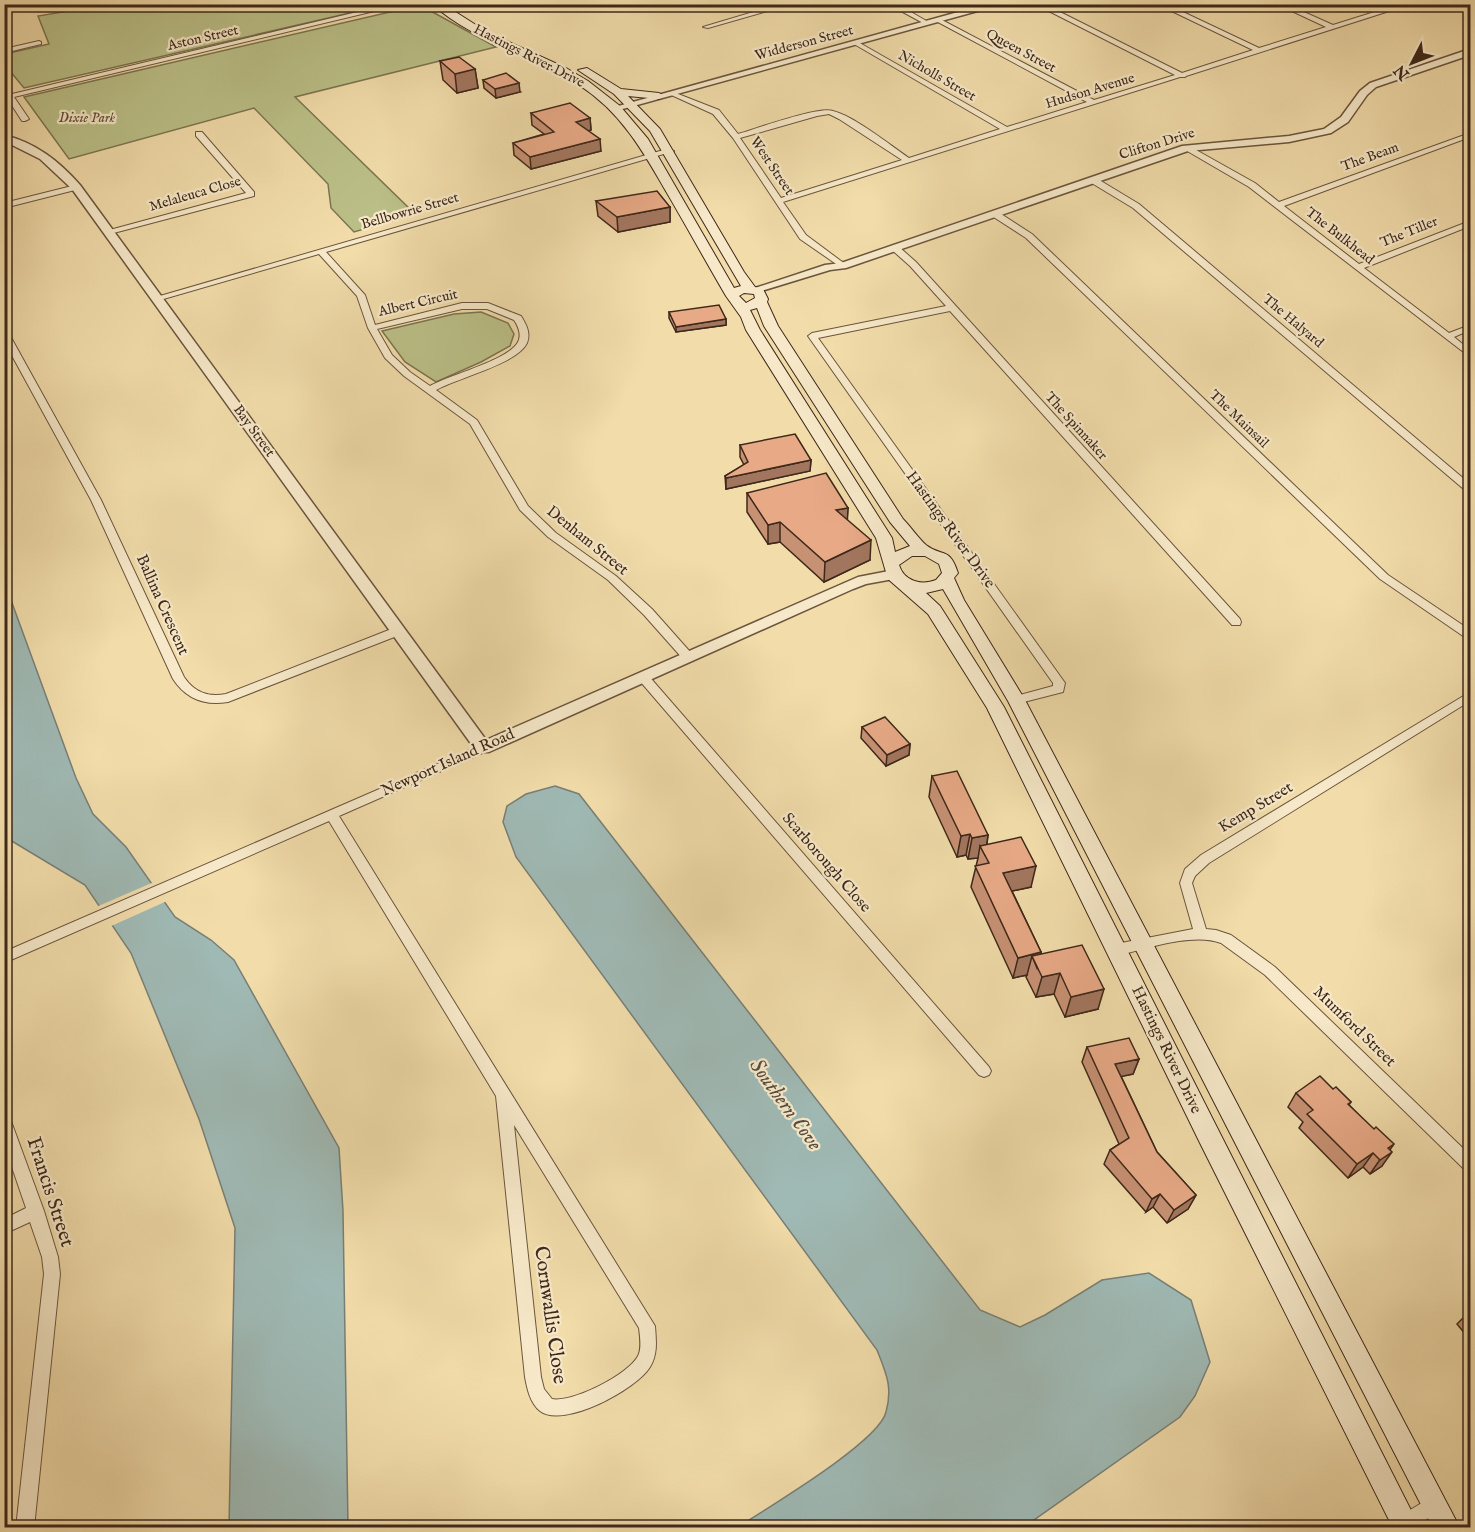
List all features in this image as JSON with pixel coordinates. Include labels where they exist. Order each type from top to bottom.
[{"type":"main road","name":"Hastings River Drive","points":[[436,4],[484,33],[584,83],[616,108],[635,130],[651,155],[735,300],[748,317],[753,330],[884,538],[898,574],[934,610],[995,707],[1403,1526]]},
{"type":"main road","name":"Hastings River Drive","points":[[453,4],[507,35],[578,67],[618,92],[656,129],[685,182],[757,295],[771,326],[898,522],[922,550]]},
{"type":"main road","points":[[618,92],[659,96]]},
{"type":"main road","points":[[735,300],[750,305],[757,295]]},
{"type":"main road","points":[[922,550],[940,556],[946,561],[950,573],[942,584],[925,588],[898,574],[903,553],[922,550]]},
{"type":"main road","name":"Hastings River Drive","points":[[947,579],[956,600],[1016,700],[1447,1527]]},
{"type":"street","name":"Aston Street","points":[[11,96],[401,4]]},
{"type":"street","points":[[706,27],[789,4]]},
{"type":"street","points":[[891,4],[927,23]]},
{"type":"street","name":"Widderson Street","points":[[616,108],[999,4]]},
{"type":"street","points":[[1038,4],[1183,76]]},
{"type":"street","points":[[1160,4],[1259,51]]},
{"type":"street","points":[[1280,4],[1334,28]]},
{"type":"street","name":"Hudson Avenue","points":[[778,201],[1408,4]]},
{"type":"street","name":"Queen Street","points":[[938,20],[1092,102]]},
{"type":"street","points":[[4,51],[39,43]]},
{"type":"street","name":"Nicholls Street","points":[[856,43],[1007,130]]},
{"type":"street","name":"Clifton Drive","points":[[757,295],[834,272],[842,266],[1186,148],[1307,136],[1341,123],[1363,93],[1373,85],[1468,55]]},
{"type":"street","points":[[4,87],[25,119]]},
{"type":"street","name":"West Street","points":[[671,93],[716,112],[736,137],[803,237],[842,266]]},
{"type":"street","points":[[736,137],[830,112],[842,117],[908,160]]},
{"type":"street","name":"Melaleuca Close","points":[[109,233],[251,194],[199,134]]},
{"type":"street","name":"The Beam","points":[[1279,205],[1470,135]]},
{"type":"street","name":"Bay Street","points":[[4,138],[44,154],[76,187],[483,748]]},
{"type":"street","name":"The Bulkhead","points":[[1186,148],[1252,185],[1470,354]]},
{"type":"street","name":"Bellbowrie Street","points":[[157,298],[670,151]]},
{"type":"street","name":"The Halyard","points":[[1093,180],[1136,206],[1470,489]]},
{"type":"street","points":[[4,206],[76,187]]},
{"type":"street","name":"The Mainsail","points":[[995,214],[1029,236],[1384,577],[1470,635]]},
{"type":"street","name":"The Tiller","points":[[1358,267],[1470,223]]},
{"type":"street","name":"The Spinnaker","points":[[895,248],[913,264],[1236,622]]},
{"type":"street","name":"Denham Street","points":[[321,251],[361,295],[372,328],[388,356],[407,374],[474,422],[524,508],[552,535],[612,578],[648,612],[688,657]]},
{"type":"street","name":"Albert Circuit","points":[[372,328],[462,306],[488,306],[518,318],[524,330],[523,342],[512,354],[431,389]]},
{"type":"street","name":"Hastings River Drive","points":[[951,308],[812,336],[1059,683],[1059,689],[1016,700]]},
{"type":"street","points":[[1448,337],[1470,327]]},
{"type":"street","name":"Ballina Crescent","points":[[4,332],[96,500],[179,680],[191,693],[207,700],[228,698],[398,631]]},
{"type":"street","name":"Newport Island Road","points":[[4,958],[96,920],[848,586],[863,580],[898,574]]},
{"type":"street","name":"Scarborough Close","points":[[643,677],[984,1071]]},
{"type":"street","name":"Kemp Street","points":[[1201,934],[1186,883],[1190,873],[1208,856],[1364,763],[1470,696]]},
{"type":"street","name":"Cornwallis Close","points":[[332,815],[493,1081],[503,1095],[647,1326],[649,1344],[644,1362],[632,1376],[561,1410],[547,1406],[537,1393],[533,1377],[503,1095]]},
{"type":"street","points":[[1116,950],[1189,934],[1201,934]]},
{"type":"street","name":"Mumford Street","points":[[1201,934],[1226,939],[1270,971],[1470,1165]]},
{"type":"street","name":"Francis Street","points":[[4,1121],[50,1257],[52,1292],[25,1527]]},
{"type":"street","points":[[4,1227],[36,1211]]},
{"type":"street","points":[[1403,1526],[1435,1504]]},
{"type":"green space","points":[[111,4],[385,5],[24,88],[5,65],[5,54],[49,44],[38,16]]},
{"type":"green space","name":"Dixie Park","points":[[420,5],[496,47],[295,97],[415,214],[354,232],[331,208],[328,184],[254,108],[69,159],[24,97]]},
{"type":"green space","points":[[481,312],[508,323],[514,334],[510,346],[436,382],[405,362],[382,331],[454,314]]},
{"type":"water","points":[[4,581],[76,778],[93,814],[126,847],[175,917],[211,940],[234,960],[339,1148],[343,1211],[348,1527],[229,1527],[235,1228],[199,1119],[131,953],[85,885],[5,837]]},
{"type":"water","name":"Southern Cove","points":[[555,786],[579,794],[980,1310],[1020,1327],[1045,1315],[1102,1280],[1149,1273],[1191,1300],[1210,1362],[1195,1396],[1180,1417],[1024,1527],[738,1527],[820,1474],[864,1440],[879,1425],[886,1412],[889,1395],[888,1380],[877,1350],[516,857],[503,822],[507,806],[526,794]]},
{"type":"pier","points":[[154,882],[167,901],[109,927],[96,907]]},
{"type":"building","points":[[459,57],[475,69],[455,74],[440,61]]},
{"type":"building","points":[[506,73],[519,83],[495,89],[483,80]]},
{"type":"building","points":[[570,103],[590,118],[576,122],[600,139],[530,157],[513,143],[554,132],[531,113]]},
{"type":"building","points":[[657,191],[670,207],[617,217],[596,201]]},
{"type":"building","points":[[719,305],[726,319],[676,327],[669,312]]},
{"type":"building","points":[[795,434],[811,460],[726,478],[725,476],[748,462],[740,445]]},
{"type":"building","points":[[826,473],[848,508],[836,510],[871,540],[825,562],[780,522],[768,525],[747,493]]},
{"type":"building","points":[[885,717],[910,744],[887,755],[862,727]]},
{"type":"building","points":[[957,771],[988,835],[972,838],[970,834],[961,836],[932,776]]},
{"type":"building","points":[[1021,837],[1036,866],[1003,873],[1041,952],[1018,958],[975,866],[989,863],[980,846]]},
{"type":"building","points":[[1082,945],[1104,989],[1071,997],[1060,973],[1042,977],[1032,956]]},
{"type":"building","points":[[1129,1038],[1139,1059],[1115,1064],[1157,1152],[1196,1195],[1174,1210],[1160,1194],[1152,1199],[1110,1150],[1129,1138],[1087,1047]]},
{"type":"building","points":[[1320,1076],[1333,1089],[1336,1087],[1351,1102],[1348,1104],[1374,1129],[1376,1127],[1394,1144],[1388,1148],[1392,1152],[1380,1160],[1373,1153],[1357,1164],[1307,1114],[1313,1110],[1296,1093]]}]
